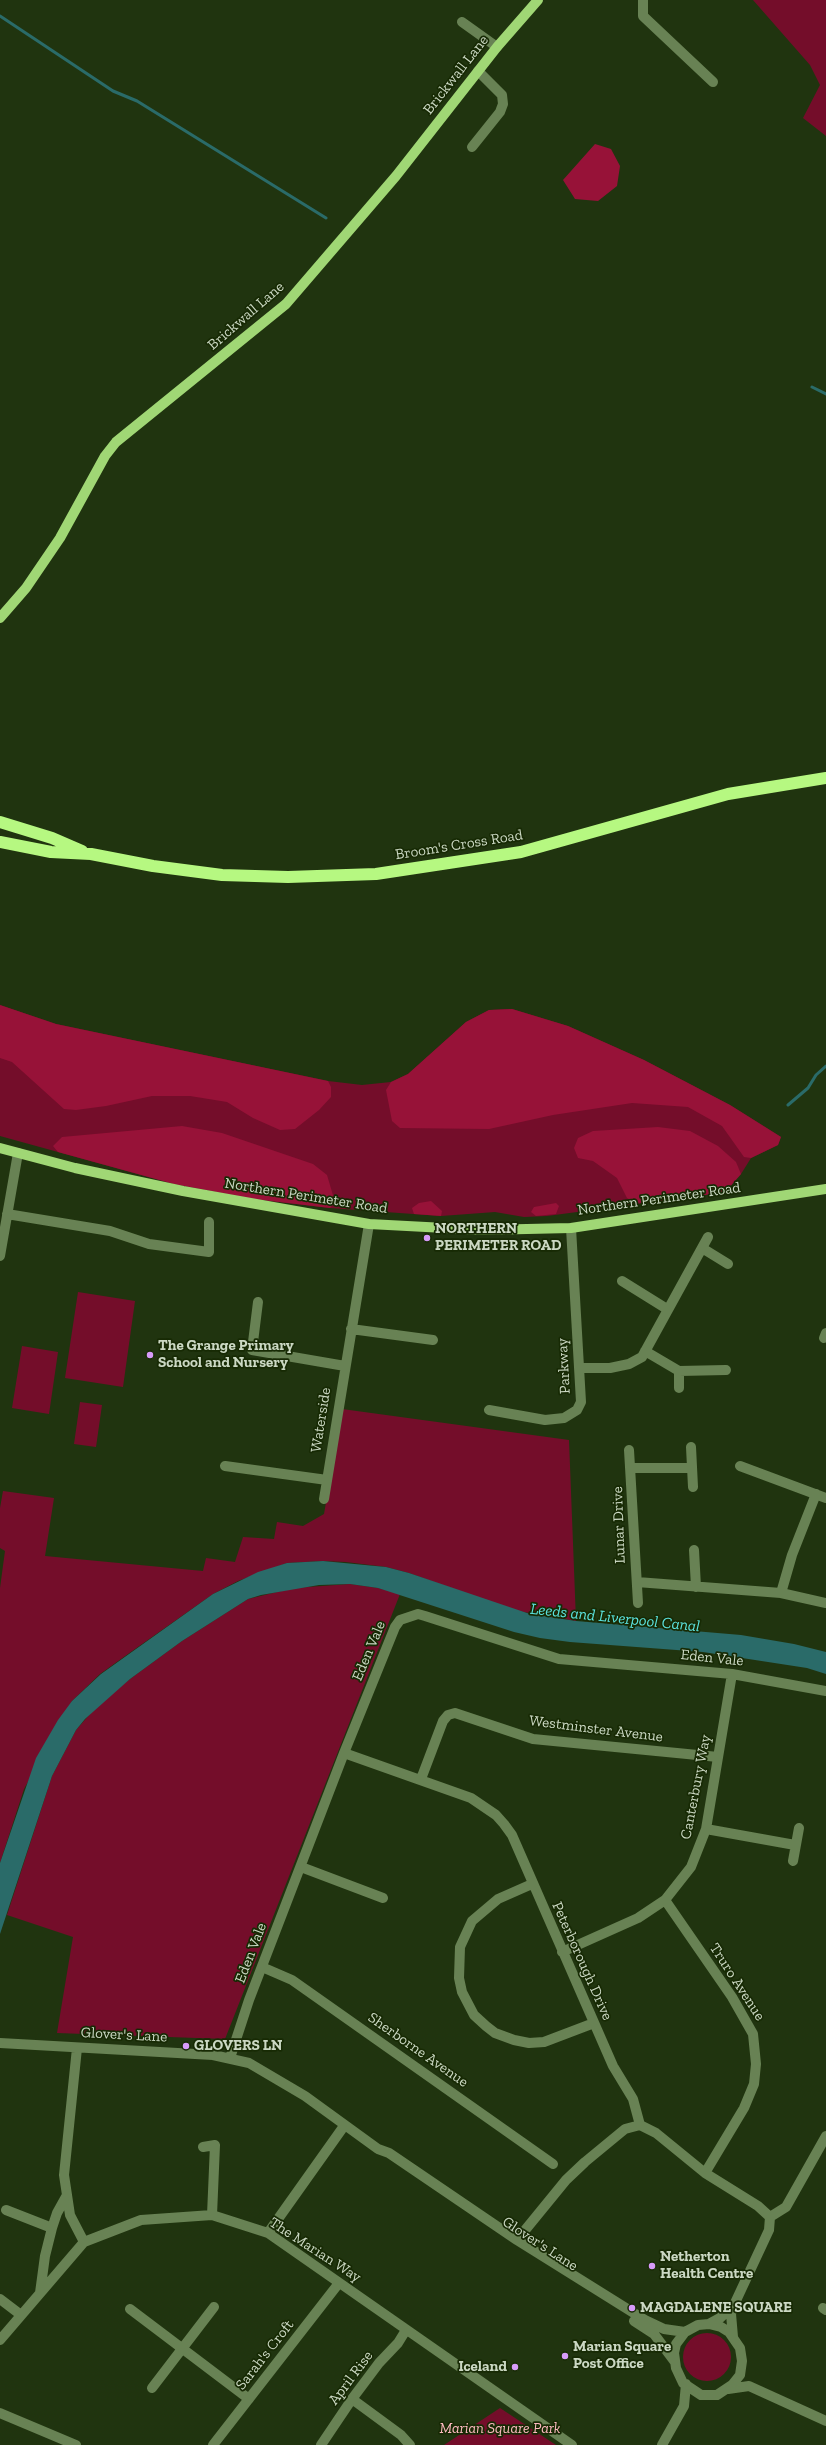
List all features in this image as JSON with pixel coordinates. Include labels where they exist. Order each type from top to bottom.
[{"type":"highway","name":"Broom's Cross Road","points":[[0,842],[51,852],[91,854],[153,866],[222,875],[288,877],[376,874],[521,852],[728,794],[826,778]]},
{"type":"highway","name":"Broom's Cross Road","points":[[0,822],[52,838],[91,854]]},
{"type":"main road","name":"Brickwall Lane","points":[[2,618],[26,588],[60,538],[105,456],[116,442],[286,304],[396,176],[497,46],[538,0]]},
{"type":"main road","name":"Northern Perimeter Road","points":[[0,1148],[183,1191],[369,1224],[483,1230],[571,1228],[826,1189]]},
{"type":"street","points":[[643,0],[643,16],[713,82]]},
{"type":"street","points":[[462,22],[497,46]]},
{"type":"street","points":[[472,146],[500,112],[503,104],[502,95],[478,71]]},
{"type":"street","points":[[0,1256],[18,1153]]},
{"type":"street","points":[[7,1214],[110,1231],[149,1244],[209,1252],[210,1222]]},
{"type":"street","name":"Waterside","points":[[324,1500],[369,1224]]},
{"type":"street","name":"Parkway","points":[[489,1410],[545,1420],[564,1418],[577,1410],[581,1402],[571,1228]]},
{"type":"street","points":[[579,1368],[610,1368],[629,1364],[642,1357],[667,1309],[708,1237]]},
{"type":"street","points":[[702,1248],[728,1264]]},
{"type":"street","points":[[622,1281],[667,1309]]},
{"type":"street","points":[[258,1302],[252,1350],[345,1366]]},
{"type":"street","points":[[351,1328],[433,1340]]},
{"type":"street","points":[[645,1351],[679,1371],[726,1370]]},
{"type":"street","points":[[678,1388],[679,1371]]},
{"type":"street","points":[[691,1446],[693,1487]]},
{"type":"street","name":"Lunar Drive","points":[[629,1450],[632,1468],[638,1603]]},
{"type":"street","points":[[225,1466],[327,1480]]},
{"type":"street","points":[[740,1466],[821,1496],[792,1555],[781,1593]]},
{"type":"street","name":"Lunar Drive","points":[[632,1468],[692,1468]]},
{"type":"street","points":[[694,1550],[696,1586]]},
{"type":"street","name":"Lunar Drive","points":[[637,1582],[781,1593],[826,1603]]},
{"type":"street","name":"Eden Vale","points":[[230,2058],[236,2036],[344,1754],[394,1627],[400,1620],[408,1616],[425,1616],[559,1659],[732,1674],[826,1691]]},
{"type":"street","name":"Canterbury Way","points":[[562,1952],[638,1918],[665,1900],[691,1867],[706,1829],[732,1674]]},
{"type":"street","name":"Westminster Avenue","points":[[421,1779],[443,1721],[448,1715],[455,1713],[533,1739],[718,1758]]},
{"type":"street","name":"Peterborough Drive","points":[[344,1754],[421,1779],[471,1798],[496,1815],[512,1835],[532,1884],[613,2066],[633,2099],[640,2124]]},
{"type":"street","points":[[793,1861],[795,1845],[800,1828]]},
{"type":"street","points":[[706,1829],[795,1845]]},
{"type":"street","points":[[301,1866],[383,1898]]},
{"type":"street","points":[[532,1884],[498,1899],[472,1921],[460,1947],[459,1978],[462,1992],[474,2016],[496,2033],[514,2040],[529,2043],[544,2042],[594,2023]]},
{"type":"street","name":"Truro Avenue","points":[[665,1900],[732,1997],[753,2034],[756,2064],[754,2084],[744,2108],[705,2173]]},
{"type":"street","name":"Sherborne Avenue","points":[[262,1967],[292,1980],[553,2164]]},
{"type":"street","name":"Glover's Lane","points":[[0,2043],[213,2054],[249,2064],[276,2078],[305,2096],[344,2126],[386,2153],[501,2237],[654,2334],[675,2362]]},
{"type":"street","points":[[77,2048],[64,2175],[70,2215],[84,2242]]},
{"type":"street","points":[[517,2240],[566,2180],[585,2162],[625,2130],[640,2124],[651,2130],[705,2173],[758,2206],[770,2218],[769,2230],[731,2314],[733,2337]]},
{"type":"street","points":[[268,2233],[344,2126]]},
{"type":"street","points":[[770,2218],[786,2207],[826,2136]]},
{"type":"street","points":[[203,2148],[215,2145],[212,2215]]},
{"type":"street","name":"Glover's Lane","points":[[386,2153],[389,2153],[517,2240],[645,2320],[664,2329],[685,2332]]},
{"type":"street","points":[[40,2293],[45,2256],[52,2228],[57,2213],[67,2195]]},
{"type":"street","points":[[6,2210],[52,2228]]},
{"type":"street","name":"The Marian Way","points":[[0,2340],[84,2242],[142,2220],[212,2215],[268,2233],[572,2445]]},
{"type":"street","name":"Sarah's Croft","points":[[213,2445],[339,2283]]},
{"type":"street","points":[[0,2299],[21,2315]]},
{"type":"street","points":[[709,2324],[720,2318],[734,2305]]},
{"type":"street","points":[[152,2388],[214,2307]]},
{"type":"street","points":[[130,2309],[183,2347],[249,2399]]},
{"type":"street","points":[[761,2390],[749,2380],[742,2361],[740,2348],[733,2337],[721,2327],[709,2324],[698,2325],[685,2332],[676,2344],[675,2362],[686,2384],[701,2395],[717,2395],[728,2389],[749,2386],[761,2390],[826,2421]]},
{"type":"street","name":"April Rise","points":[[322,2445],[352,2399],[379,2363],[398,2344],[406,2330]]},
{"type":"street","points":[[728,2389],[740,2375],[742,2361]]},
{"type":"street","points":[[662,2445],[684,2406],[686,2384]]},
{"type":"street","points":[[684,2406],[709,2395]]},
{"type":"street","points":[[352,2399],[401,2436],[410,2445]]},
{"type":"street","points":[[0,2413],[76,2445]]},
{"type":"green space","points":[[753,0],[826,0],[826,136],[803,118],[820,85],[810,65]]},
{"type":"green space","points":[[0,1005],[56,1024],[328,1081],[362,1085],[391,1082],[408,1074],[466,1022],[489,1010],[512,1009],[568,1026],[644,1060],[730,1105],[781,1137],[778,1145],[751,1158],[741,1174],[727,1190],[712,1194],[547,1216],[524,1217],[495,1212],[441,1216],[330,1208],[254,1199],[174,1184],[0,1136]]},
{"type":"green space","points":[[78,1292],[135,1301],[123,1387],[65,1378]]},
{"type":"green space","points":[[22,1346],[58,1352],[49,1414],[12,1408]]},
{"type":"green space","points":[[80,1402],[102,1405],[96,1447],[74,1444]]},
{"type":"green space","points":[[342,1409],[569,1440],[576,1621],[512,1610],[409,1573],[386,1567],[346,1562],[323,1561],[287,1563],[238,1581],[213,1594],[100,1674],[72,1701],[24,1789],[0,1863],[0,1588],[5,1551],[0,1548],[0,1508],[3,1491],[54,1498],[45,1556],[203,1571],[206,1558],[235,1562],[243,1537],[274,1539],[277,1522],[303,1526],[324,1514]]},
{"type":"green space","points":[[350,1584],[378,1588],[400,1594],[225,2039],[57,2033],[73,1937],[7,1915],[52,1776],[76,1730],[97,1706],[130,1679],[182,1641],[248,1599],[294,1588]]},
{"type":"green space","points":[[702,2333],[712,2333],[724,2340],[731,2352],[731,2362],[724,2374],[712,2381],[702,2381],[694,2377],[687,2370],[683,2362],[683,2352],[687,2344],[694,2337]]},
{"type":"green space","name":"Marian Square Park","points":[[500,2408],[556,2445],[444,2445]]},
{"type":"shaded area","points":[[595,144],[611,149],[620,166],[617,186],[598,201],[575,199],[563,180]]},
{"type":"shaded area","points":[[0,1005],[56,1024],[328,1081],[331,1087],[331,1097],[319,1110],[295,1129],[280,1130],[253,1118],[227,1102],[190,1096],[152,1096],[106,1106],[76,1110],[64,1109],[12,1062],[0,1058]]},
{"type":"shaded area","points":[[512,1009],[568,1026],[644,1060],[730,1105],[781,1137],[778,1145],[751,1158],[744,1157],[722,1126],[688,1107],[632,1103],[553,1115],[489,1129],[400,1128],[392,1121],[386,1090],[391,1082],[408,1074],[466,1022],[489,1010]]},
{"type":"shaded area","points":[[182,1126],[222,1133],[313,1164],[327,1175],[335,1202],[330,1208],[254,1199],[174,1184],[58,1152],[53,1146],[62,1137]]},
{"type":"shaded area","points":[[658,1127],[690,1131],[718,1146],[736,1162],[741,1174],[727,1190],[712,1194],[637,1203],[627,1198],[617,1178],[593,1161],[578,1158],[574,1148],[578,1138],[593,1131]]},
{"type":"shaded area","points":[[431,1201],[442,1211],[441,1216],[414,1214],[412,1208],[419,1203]]},
{"type":"shaded area","points":[[556,1203],[559,1206],[556,1214],[536,1216],[531,1212],[534,1207]]},
{"type":"water","points":[[323,1561],[386,1567],[409,1573],[530,1614],[576,1621],[741,1635],[794,1644],[826,1652],[826,1674],[807,1668],[703,1652],[570,1642],[540,1638],[514,1632],[378,1588],[350,1584],[319,1585],[261,1595],[248,1599],[182,1641],[130,1679],[85,1719],[76,1730],[52,1776],[0,1934],[0,1863],[36,1758],[58,1720],[72,1701],[101,1674],[213,1594],[258,1572],[287,1563]]},
{"type":"waterway","points":[[0,16],[113,91],[137,101],[326,218]]},
{"type":"waterway","points":[[812,387],[826,394]]},
{"type":"waterway","points":[[788,1105],[808,1088],[816,1075],[826,1066]]},
{"type":"place","name":"NORTHERN PERIMETER ROAD","points":[[427,1238]]},
{"type":"place","name":"The Grange Primary School and Nursery","points":[[150,1355]]},
{"type":"place","name":"GLOVERS LN","points":[[186,2046]]},
{"type":"place","name":"Netherton Health Centre","points":[[652,2266]]},
{"type":"place","name":"MAGDALENE SQUARE","points":[[632,2308]]},
{"type":"place","name":"Marian Square Post Office","points":[[565,2356]]},
{"type":"place","name":"Iceland","points":[[515,2367]]},
{"type":"water label","name":"Leeds and Liverpool Canal","points":[[615,1618]]}]
